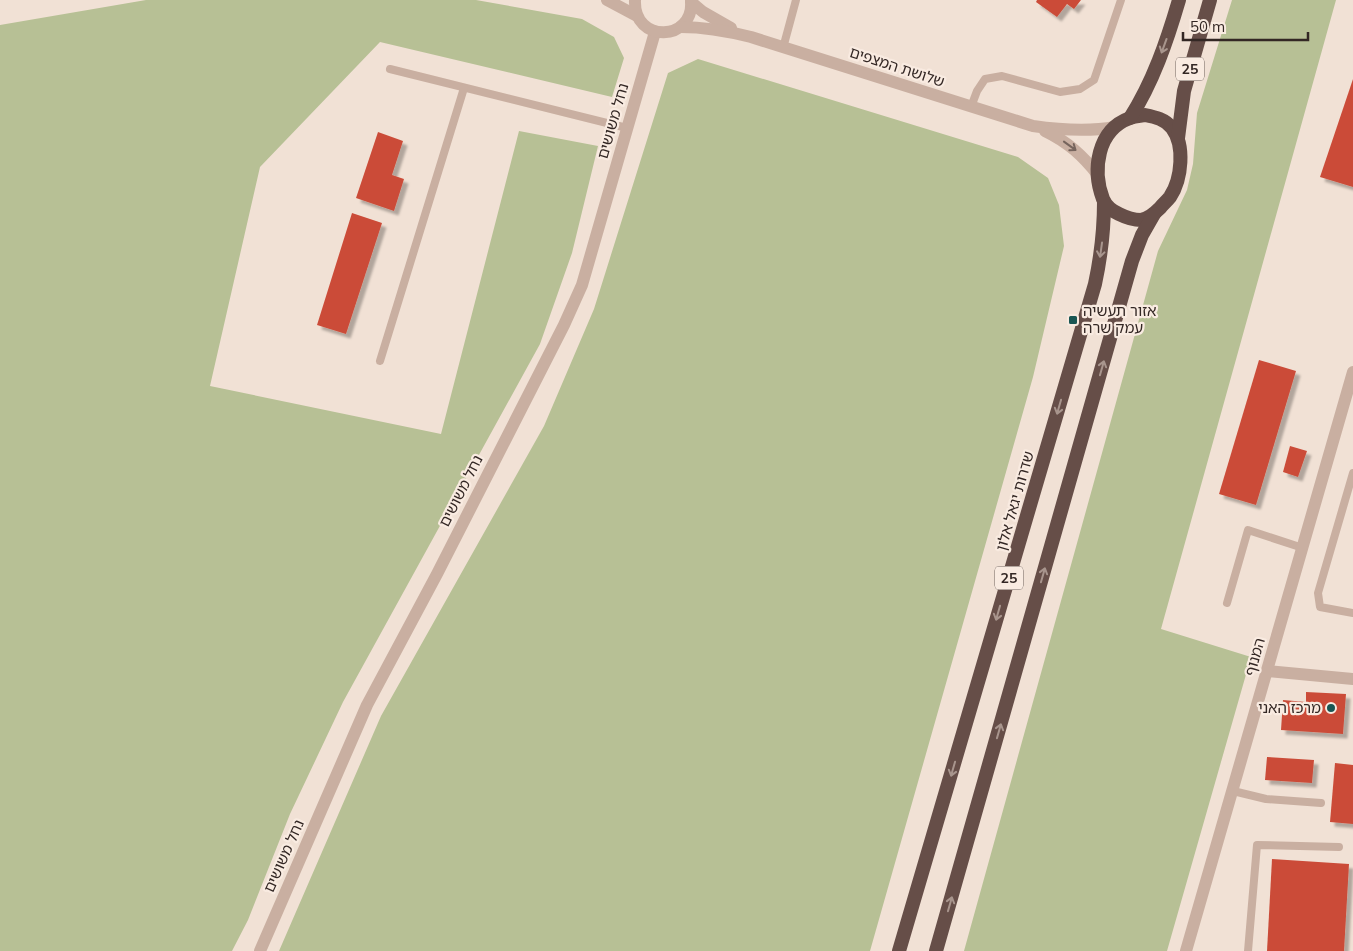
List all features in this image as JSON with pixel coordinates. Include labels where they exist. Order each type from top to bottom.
[{"type":"highway","name":"25","points":[[1130,118],[1142,99],[1157,64],[1179,0]]},
{"type":"highway","name":"25","points":[[1177,139],[1184,91],[1210,0]]},
{"type":"highway","name":"25","points":[[936,951],[1132,261],[1142,235],[1154,214],[1170,196],[1177,181],[1181,158],[1177,139],[1172,127],[1162,119],[1145,115],[1130,118],[1115,127],[1107,136],[1100,150],[1097,166],[1098,184],[1104,202]]},
{"type":"highway","points":[[1104,202],[1112,211],[1126,218],[1141,220],[1154,214]]},
{"type":"highway","name":"שדרות יגאל אלון","points":[[899,951],[1095,284],[1101,256],[1104,202]]},
{"type":"street","points":[[607,0],[637,16],[647,28],[655,32]]},
{"type":"street","points":[[635,0],[637,16]]},
{"type":"street","points":[[681,27],[691,11],[691,1]]},
{"type":"street","name":"שלושת המצפים","points":[[691,1],[703,12],[751,38]]},
{"type":"street","name":"שלושת המצפים","points":[[655,32],[664,33],[681,27],[722,30],[1033,126],[1080,130],[1100,130],[1115,127]]},
{"type":"street","name":"נחל משושים","points":[[260,951],[367,705],[496,458],[564,325],[582,285],[655,32]]},
{"type":"street","name":"שלושת המצפים","points":[[1033,126],[1070,145],[1098,175]]},
{"type":"street","name":"המנוף","points":[[1186,951],[1351,387],[1353,372]]},
{"type":"street","points":[[1268,671],[1353,679]]},
{"type":"lane","points":[[783,48],[796,0]]},
{"type":"lane","points":[[971,107],[976,91],[986,79],[1002,76],[1060,92],[1080,89],[1094,80],[1121,0]]},
{"type":"lane","points":[[390,69],[627,128]]},
{"type":"lane","points":[[380,361],[464,88]]},
{"type":"lane","points":[[1353,473],[1318,593],[1320,607],[1353,613]]},
{"type":"lane","points":[[1227,602],[1248,530],[1303,548]]},
{"type":"lane","points":[[1233,791],[1266,799],[1321,802]]},
{"type":"lane","points":[[1248,951],[1257,844],[1339,847]]},
{"type":"green space","points":[[146,0],[476,0],[582,19],[614,37],[624,58],[612,97],[380,42],[260,167],[210,386],[441,434],[519,131],[598,146],[572,253],[540,344],[343,702],[290,814],[248,920],[232,951],[0,951],[0,25]]},
{"type":"green space","points":[[1232,0],[1336,0],[1161,629],[1251,657],[1167,951],[964,951],[1158,251],[1187,190],[1193,164],[1197,113]]},
{"type":"green space","points":[[698,59],[1018,157],[1048,178],[1059,205],[1064,246],[1033,377],[870,951],[279,951],[381,716],[544,426],[594,309],[668,73]]},
{"type":"building","points":[[1037,0],[1081,0],[1074,9],[1067,4],[1057,17],[1036,2]]},
{"type":"building","points":[[1353,79],[1353,187],[1320,177]]},
{"type":"building","points":[[378,132],[403,141],[392,175],[404,179],[394,211],[356,198]]},
{"type":"building","points":[[352,213],[382,223],[346,334],[317,325]]},
{"type":"building","points":[[1259,360],[1296,371],[1256,505],[1219,494]]},
{"type":"building","points":[[1290,446],[1307,451],[1298,477],[1283,472]]},
{"type":"building","points":[[1306,692],[1346,694],[1343,734],[1281,730],[1283,700],[1306,702]]},
{"type":"building","points":[[1267,757],[1314,760],[1312,783],[1265,780]]},
{"type":"building","points":[[1335,763],[1353,765],[1353,824],[1330,822]]},
{"type":"building","points":[[1272,859],[1349,864],[1344,951],[1267,951]]},
{"type":"place","name":"אזור תעשיה עמק שרה","points":[[1073,320]]},
{"type":"place","name":"מרכז האני","points":[[1331,708]]}]
